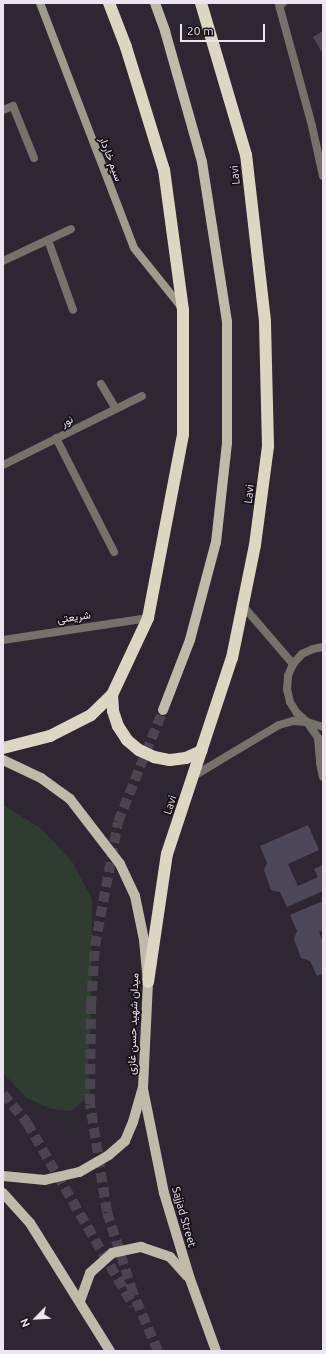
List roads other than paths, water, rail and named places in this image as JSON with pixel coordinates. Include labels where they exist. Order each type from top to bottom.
[{"type":"highway","points":[[3,748],[50,736],[92,715],[112,695],[148,618],[183,434],[183,310],[164,170],[126,47],[109,3]]},
{"type":"highway","name":"Lavi","points":[[148,982],[167,854],[232,658],[255,544],[268,446],[265,321],[246,155],[201,3]]},
{"type":"highway","points":[[112,695],[113,711],[118,726],[127,740],[140,750],[154,757],[170,760],[186,758],[201,751]]},
{"type":"main road","points":[[155,3],[165,31],[202,162],[227,322],[226,443],[216,542],[190,640],[163,710]]},
{"type":"main road","name":"میدان شهید حسن غازی","points":[[3,760],[41,778],[70,799],[120,864],[135,896],[144,940],[148,982],[142,1087],[133,1122],[125,1141],[109,1155],[79,1172],[45,1180],[6,1178],[3,1176]]},
{"type":"main road","name":"Sajjad Street","points":[[142,1087],[164,1193],[190,1279],[216,1351]]},
{"type":"main road","points":[[3,1193],[30,1223],[110,1351]]},
{"type":"main road","points":[[80,1301],[90,1273],[112,1253],[141,1247],[170,1257],[190,1279]]},
{"type":"street","name":"سیم خاردار","points":[[40,3],[134,248],[183,310]]},
{"type":"street","points":[[283,3],[279,5],[312,126],[323,176]]},
{"type":"street","points":[[3,110],[13,106],[34,158]]},
{"type":"street","points":[[3,261],[71,229]]},
{"type":"street","points":[[48,240],[73,310]]},
{"type":"street","points":[[101,384],[116,409]]},
{"type":"street","name":"نور","points":[[3,465],[142,396]]},
{"type":"street","points":[[56,438],[114,552]]},
{"type":"street","points":[[243,606],[293,664]]},
{"type":"street","name":"شریعتی","points":[[3,640],[148,618]]},
{"type":"street","points":[[323,647],[313,649],[302,654],[293,664],[288,676],[287,689],[290,702],[297,714],[307,722],[318,738],[323,777]]},
{"type":"street","points":[[192,778],[279,725],[293,721],[307,722],[323,726]]},
{"type":"tunnel","points":[[158,1351],[133,1293],[107,1212],[90,1104],[91,1006],[95,946],[118,822],[163,710]]},
{"type":"tunnel","points":[[3,1094],[27,1123],[133,1305]]}]
